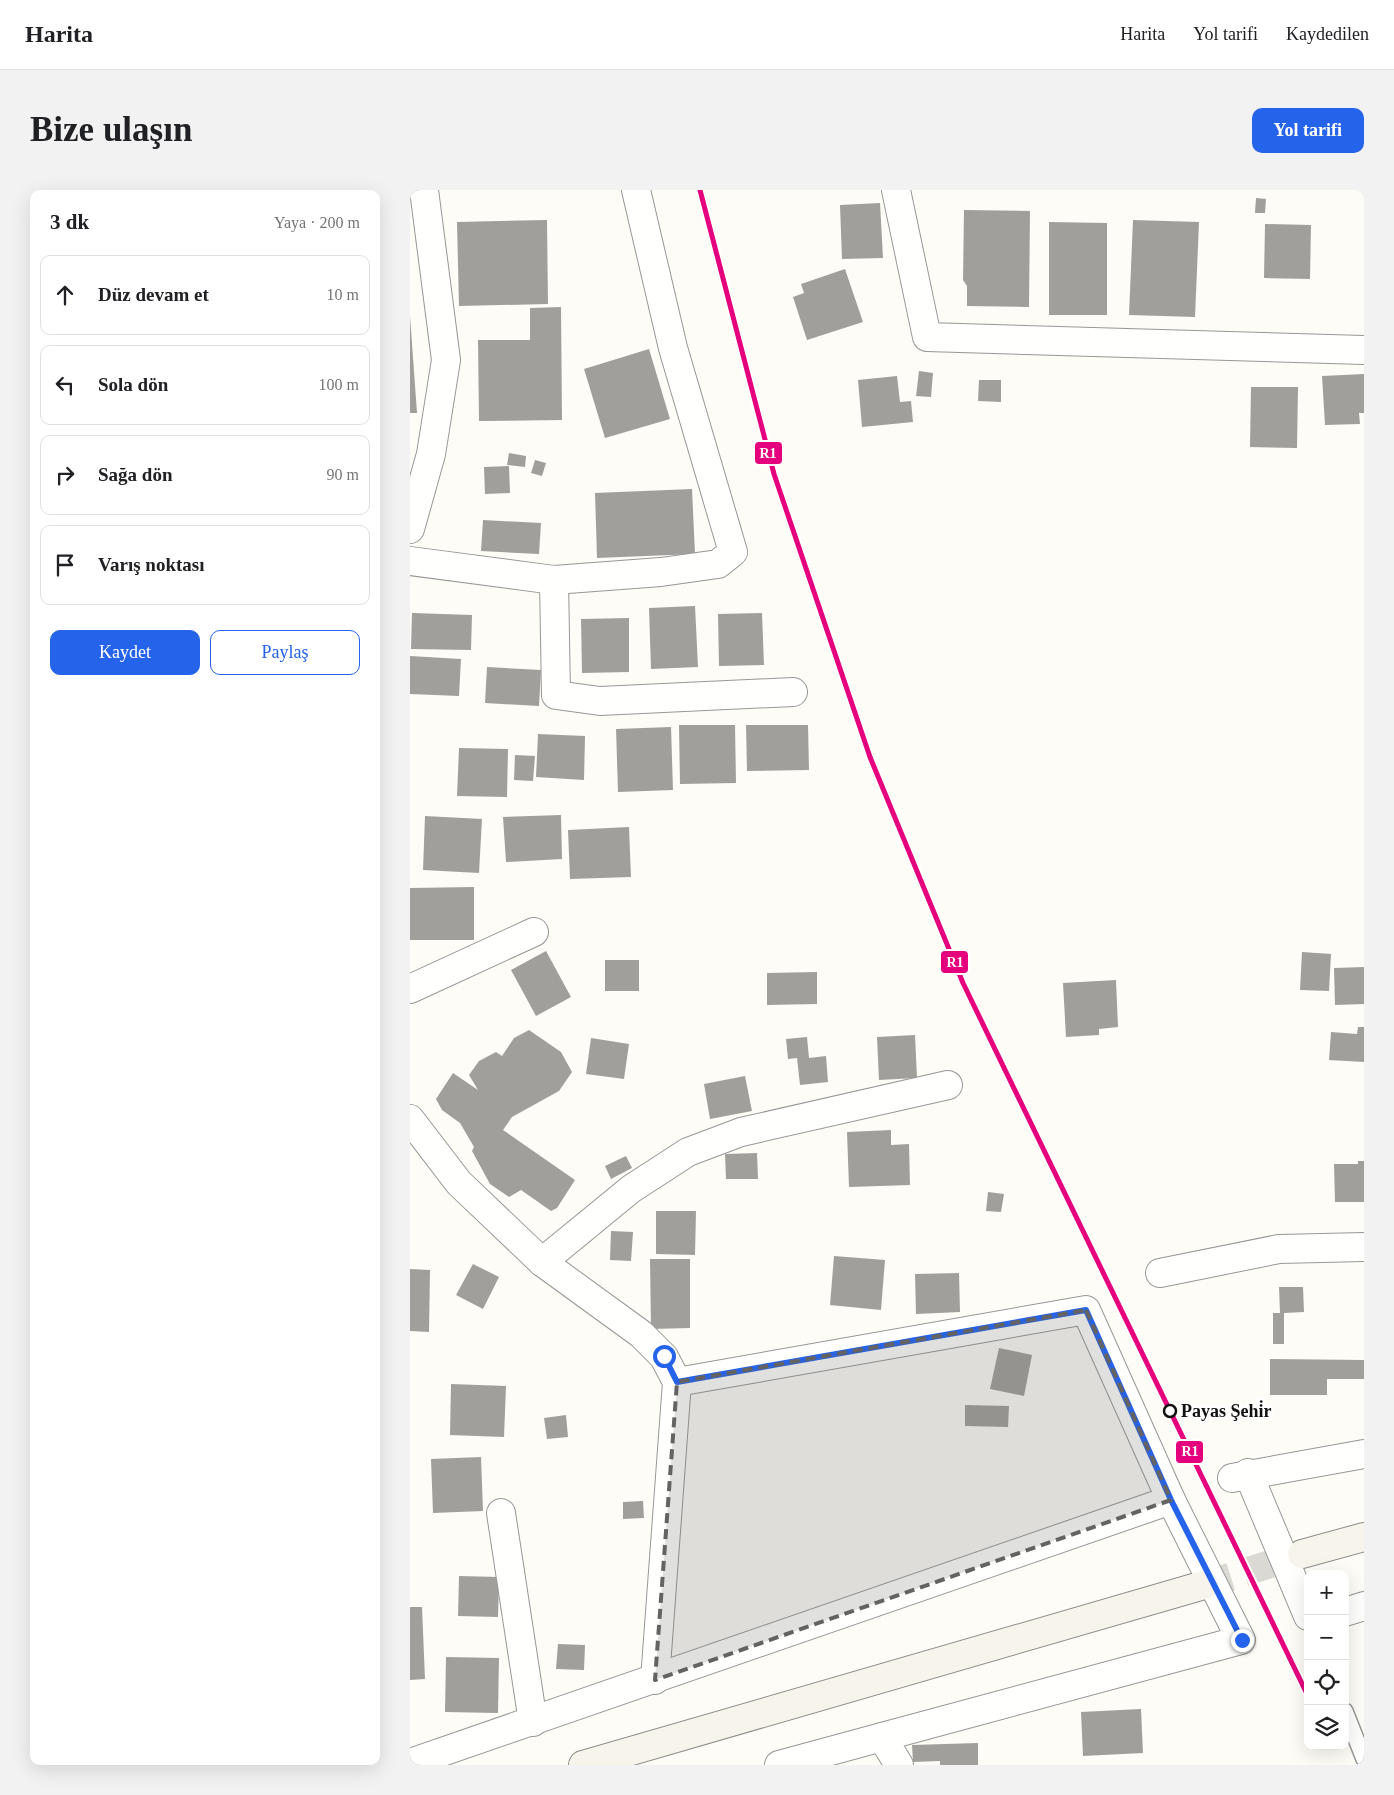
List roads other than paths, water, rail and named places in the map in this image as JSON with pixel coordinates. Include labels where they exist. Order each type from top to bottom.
[{"type":"main road","points":[[1302,1554],[1364,1537]]},
{"type":"main road","points":[[583,1765],[1204,1585]]},
{"type":"street","points":[[410,529],[431,454],[446,360],[424,190]]},
{"type":"street","points":[[410,561],[554,580],[662,572],[718,564],[733,552],[673,348],[636,190]]},
{"type":"street","points":[[896,190],[927,336],[1364,350]]},
{"type":"street","points":[[554,580],[556,695],[600,701],[793,692]]},
{"type":"street","points":[[410,989],[534,932]]},
{"type":"street","points":[[542,1262],[631,1189],[688,1152],[741,1132],[948,1085]]},
{"type":"street","points":[[410,1120],[459,1182],[542,1262],[641,1334],[664,1356],[677,1382],[655,1680]]},
{"type":"street","points":[[1160,1273],[1279,1249],[1364,1247]]},
{"type":"street","points":[[677,1382],[1086,1310],[1171,1500],[1242,1640],[779,1765]]},
{"type":"street","points":[[1308,1615],[1240,1476],[1364,1454]]},
{"type":"street","points":[[410,1764],[1171,1500]]},
{"type":"street","points":[[501,1513],[533,1722]]},
{"type":"street","points":[[1349,1611],[1364,1606]]},
{"type":"street","points":[[882,1737],[899,1765]]},
{"type":"lane","points":[[1349,1721],[1364,1759]]},
{"type":"tunnel","points":[[1204,1585],[1302,1554]]},
{"type":"place","name":"Payas Şehi̇r","points":[[1170,1411]]}]
